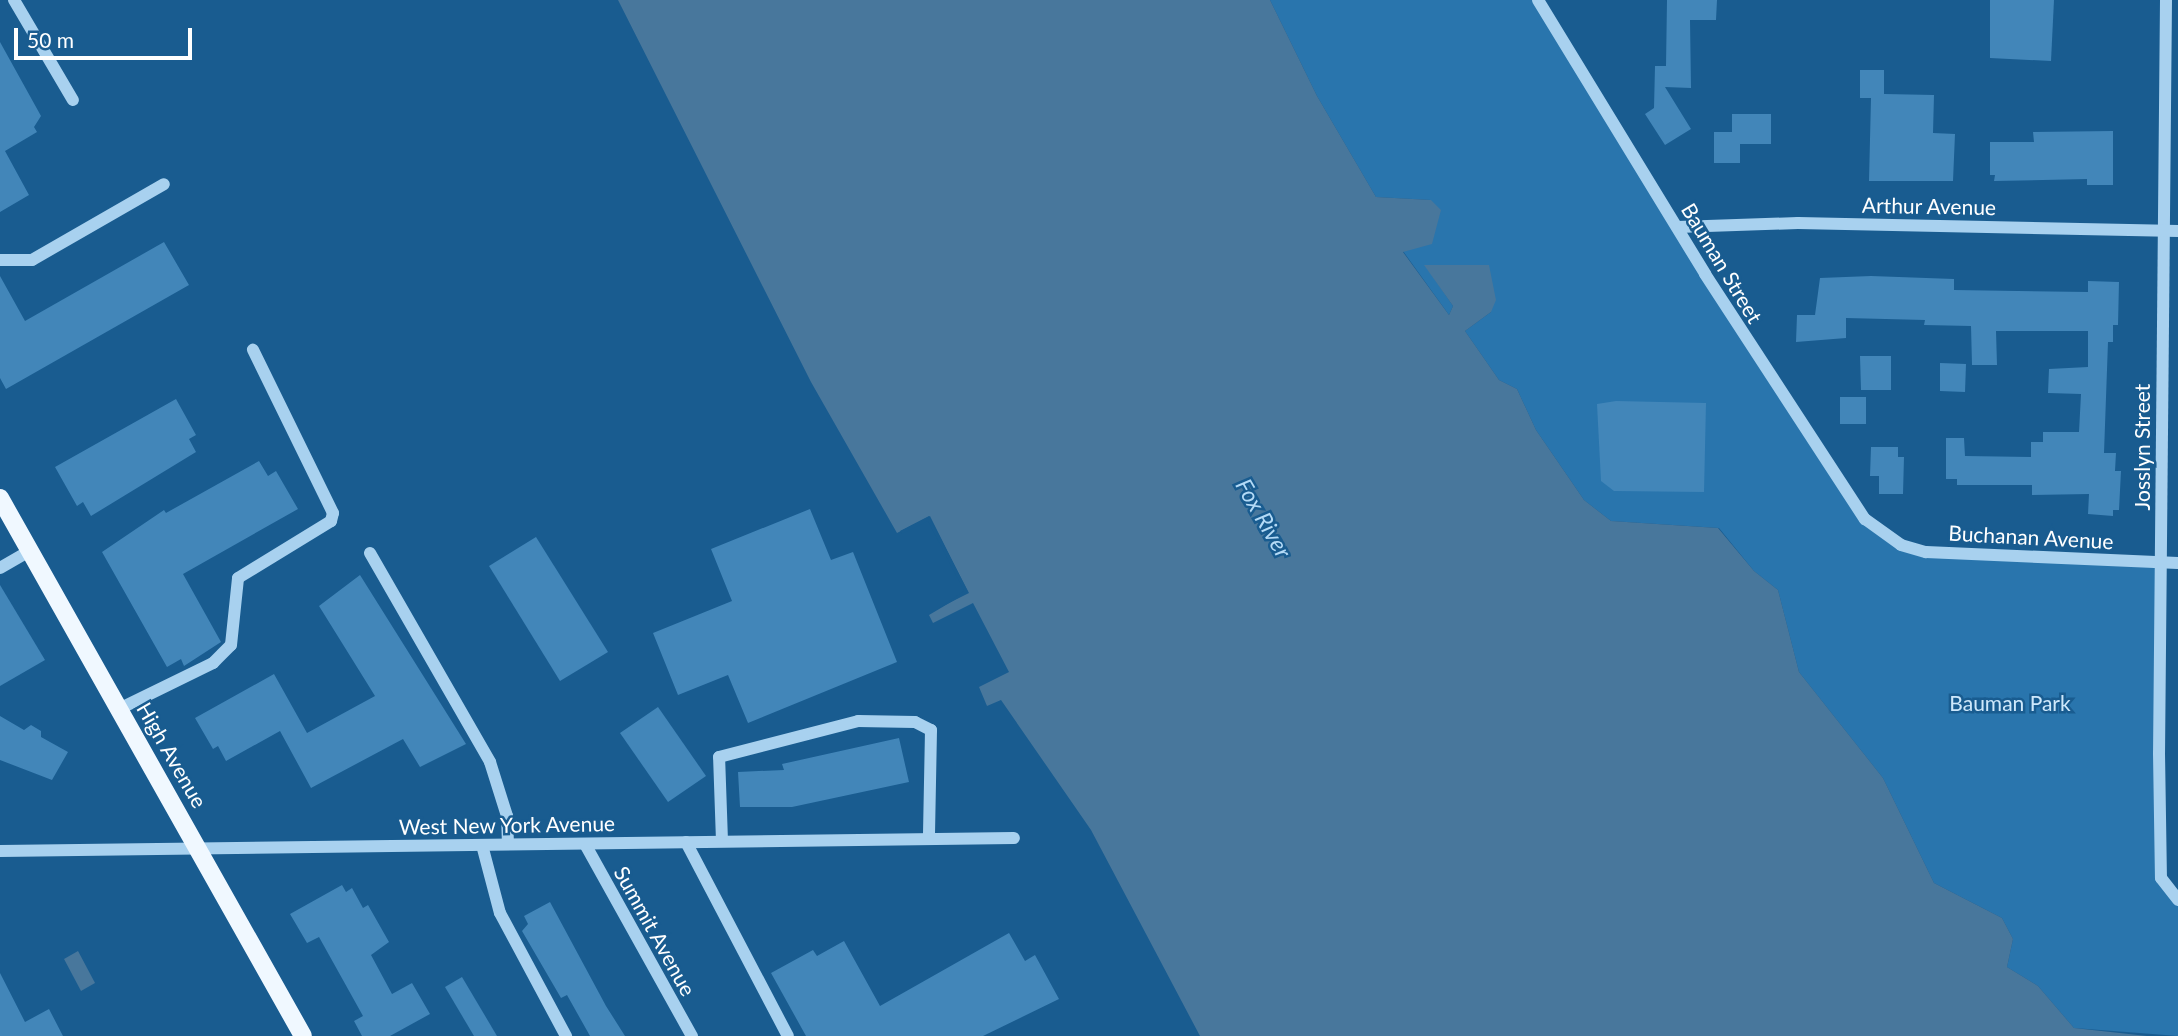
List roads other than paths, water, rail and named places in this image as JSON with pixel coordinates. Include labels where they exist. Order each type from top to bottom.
[{"type":"main road","name":"High Avenue","points":[[0,498],[303,1036]]},
{"type":"street","points":[[14,0],[73,100]]},
{"type":"street","name":"Bauman Street","points":[[1538,0],[1815,448],[1865,519],[1885,537]]},
{"type":"street","name":"Josslyn Street","points":[[2166,0],[2162,231],[2161,878],[2173,897]]},
{"type":"street","points":[[0,260],[32,260],[164,184]]},
{"type":"street","name":"Arthur Avenue","points":[[1678,227],[1798,223],[2178,232]]},
{"type":"street","points":[[119,709],[213,663],[231,645],[238,578],[331,521],[333,513],[253,350]]},
{"type":"street","name":"Buchanan Avenue","points":[[1885,537],[1926,552],[2178,563]]},
{"type":"street","points":[[0,568],[30,551]]},
{"type":"street","points":[[370,553],[490,761],[507,816],[508,844]]},
{"type":"street","points":[[722,841],[719,757],[858,721],[915,722],[931,730],[929,839]]},
{"type":"street","name":"West New York Avenue","points":[[0,851],[1014,838]]},
{"type":"street","points":[[687,842],[788,1036]]},
{"type":"street","name":"Summit Avenue","points":[[585,844],[692,1036]]},
{"type":"street","points":[[482,845],[500,913],[566,1036]]},
{"type":"water","name":"Fox River","points":[[618,0],[1270,0],[1317,96],[1376,197],[1431,200],[1441,210],[1432,244],[1403,252],[1449,315],[1453,306],[1424,265],[1489,265],[1496,300],[1491,312],[1465,331],[1499,380],[1517,389],[1536,430],[1584,500],[1611,521],[1718,528],[1754,571],[1778,590],[1799,672],[1883,778],[1934,883],[2002,918],[2013,939],[2007,967],[2038,986],[2074,1028],[2147,1036],[1200,1036],[1091,830],[1001,700],[987,706],[979,687],[1009,672],[973,603],[933,623],[929,615],[968,592],[930,516],[897,533],[811,382]]},
{"type":"water","points":[[78,951],[95,983],[81,991],[64,959]]},
{"type":"park label","name":"Bauman Park","points":[[2010,703]]}]
